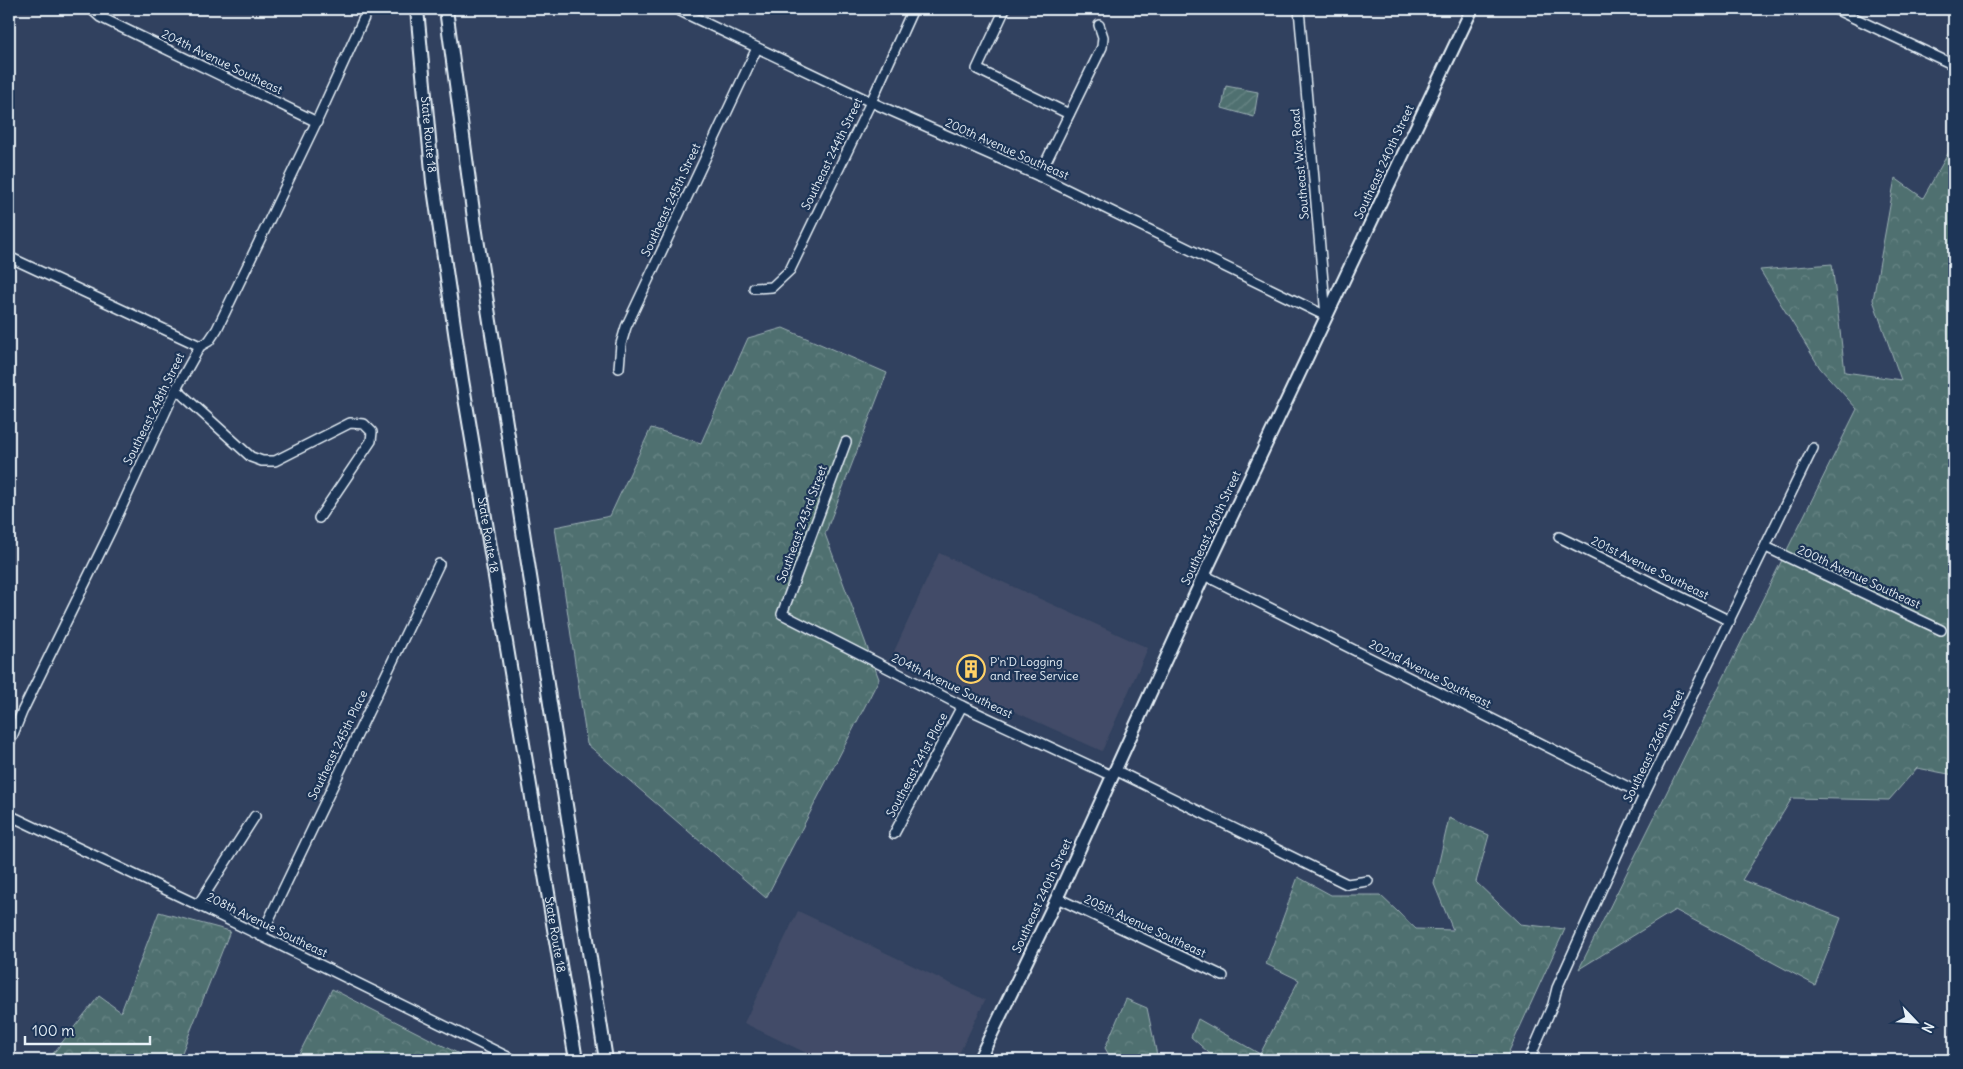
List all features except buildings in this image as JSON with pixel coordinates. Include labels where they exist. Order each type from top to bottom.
[{"type":"highway","name":"State Route 18","points":[[417,9],[433,182],[461,370],[576,1060]]},
{"type":"highway","points":[[446,9],[475,226],[606,1060]]},
{"type":"main road","name":"Southeast 240th Street","points":[[979,1060],[1056,898],[1204,575],[1472,9]]},
{"type":"street","name":"204th Avenue Southeast","points":[[91,9],[100,17],[316,122]]},
{"type":"street","name":"200th Avenue Southeast","points":[[676,9],[871,102],[1039,176],[1326,316]]},
{"type":"street","name":"Southeast 244th Street","points":[[754,288],[772,287],[790,270],[871,102],[913,9]]},
{"type":"street","points":[[1006,9],[978,69],[1070,114]]},
{"type":"street","name":"Southeast Wax Road","points":[[1299,9],[1326,316]]},
{"type":"street","points":[[1834,9],[1954,65]]},
{"type":"street","name":"Southeast 248th Street","points":[[9,744],[22,712],[111,530],[176,389],[200,346],[209,341],[218,329],[368,10]]},
{"type":"street","points":[[1039,176],[1102,47],[1103,36],[1099,25]]},
{"type":"street","name":"Southeast 245th Street","points":[[619,368],[621,344],[626,327],[757,48]]},
{"type":"street","points":[[9,257],[200,346]]},
{"type":"street","points":[[176,389],[251,456],[262,461],[276,461],[350,423],[364,424],[372,432],[370,441],[319,518]]},
{"type":"street","name":"Southeast 243rd Street","points":[[782,614],[846,442]]},
{"type":"street","name":"Southeast 236th Street","points":[[1529,1060],[1553,1004],[1561,979],[1644,795],[1813,448]]},
{"type":"street","name":"201st Avenue Southeast","points":[[1559,537],[1730,621]]},
{"type":"street","name":"200th Avenue Southeast","points":[[1766,546],[1941,630]]},
{"type":"street","name":"Southeast 245th Place","points":[[261,936],[439,564]]},
{"type":"street","name":"202nd Avenue Southeast","points":[[1204,575],[1644,795]]},
{"type":"street","name":"204th Avenue Southeast","points":[[782,614],[962,706],[1113,773],[1347,884],[1368,881]]},
{"type":"street","name":"Southeast 241st Place","points":[[894,834],[962,706]]},
{"type":"street","name":"208th Avenue Southeast","points":[[9,814],[514,1060]]},
{"type":"street","points":[[198,905],[255,816]]},
{"type":"street","name":"205th Avenue Southeast","points":[[1056,898],[1223,976]]},
{"type":"shaded area","points":[[939,553],[1148,648],[1102,751],[892,656]]},
{"type":"shaded area","points":[[798,911],[985,1000],[956,1060],[821,1060],[744,1023]]},
{"type":"green space","points":[[1226,86],[1258,92],[1254,117],[1222,108]]},
{"type":"green space","points":[[1954,143],[1954,775],[1917,768],[1889,800],[1792,798],[1742,880],[1841,918],[1815,985],[1675,910],[1579,969],[1857,409],[1820,368],[1760,270],[1832,264],[1845,372],[1901,380],[1873,300],[1895,178],[1923,198]]},
{"type":"green space","points":[[783,328],[887,373],[825,534],[879,679],[766,898],[587,744],[555,527],[610,516],[651,428],[701,443],[748,338]]},
{"type":"green space","points":[[1449,818],[1489,835],[1476,882],[1520,924],[1565,929],[1505,1060],[1217,1060],[1191,1037],[1198,1019],[1260,1054],[1299,980],[1266,964],[1298,877],[1331,895],[1380,895],[1416,929],[1453,930],[1434,884]]},
{"type":"green space","points":[[159,912],[230,931],[179,1060],[48,1060],[99,996],[121,1012]]},
{"type":"green space","points":[[332,989],[471,1060],[296,1060]]},
{"type":"green space","points":[[1126,999],[1147,1008],[1158,1060],[1112,1060],[1105,1048]]},
{"type":"place","name":"P'n'D Logging and Tree Service","points":[[971,669]]}]
